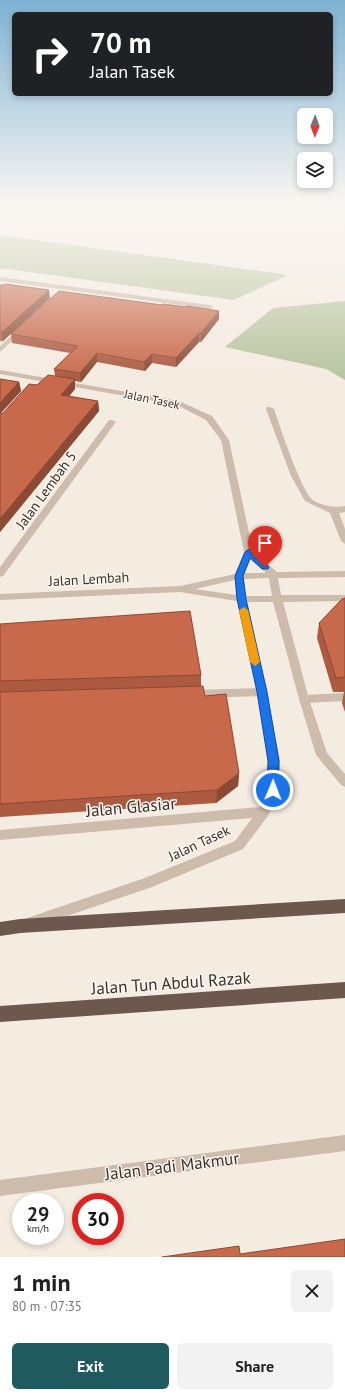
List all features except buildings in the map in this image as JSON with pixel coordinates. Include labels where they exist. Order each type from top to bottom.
[{"type":"highway","points":[[0,928],[345,906]]},
{"type":"highway","name":"Jalan Tun Abdul Razak","points":[[0,1014],[345,990]]},
{"type":"street","points":[[0,278],[210,307]]},
{"type":"street","points":[[61,293],[66,288]]},
{"type":"street","points":[[0,350],[28,324]]},
{"type":"street","name":"Jalan Tasek","points":[[0,372],[36,381],[133,394],[179,403],[209,418],[224,440],[249,552]]},
{"type":"street","points":[[270,409],[295,476],[309,501],[334,511],[345,509]]},
{"type":"street","name":"Jalan Lembah 5","points":[[0,574],[112,422]]},
{"type":"street","points":[[334,511],[345,541]]},
{"type":"street","points":[[239,576],[249,552],[272,574],[277,599],[304,699],[322,755],[345,782]]},
{"type":"street","name":"Jalan Lembah","points":[[0,597],[180,589],[239,576],[272,574],[345,574]]},
{"type":"street","name":"Jalan Tasek","points":[[20,926],[148,883],[239,844],[264,812],[273,790],[274,761],[262,692],[242,599],[239,576]]},
{"type":"street","name":"Jalan Lembah","points":[[180,589],[242,599],[345,598]]},
{"type":"street","points":[[182,694],[262,692]]},
{"type":"street","points":[[304,699],[345,696]]},
{"type":"street","name":"Jalan Glasiar","points":[[0,835],[264,812]]},
{"type":"street","name":"Jalan Padi Makmur","points":[[0,1188],[345,1143]]},
{"type":"green space","points":[[0,263],[199,263],[288,275],[234,300],[0,268]]},
{"type":"green space","points":[[345,301],[345,380],[326,369],[225,347],[273,308]]},
{"type":"slow traffic","points":[[244,610],[255,662]]},
{"type":"route","points":[[265,567],[249,552],[239,576],[242,599],[262,692],[274,761],[273,790]]}]
